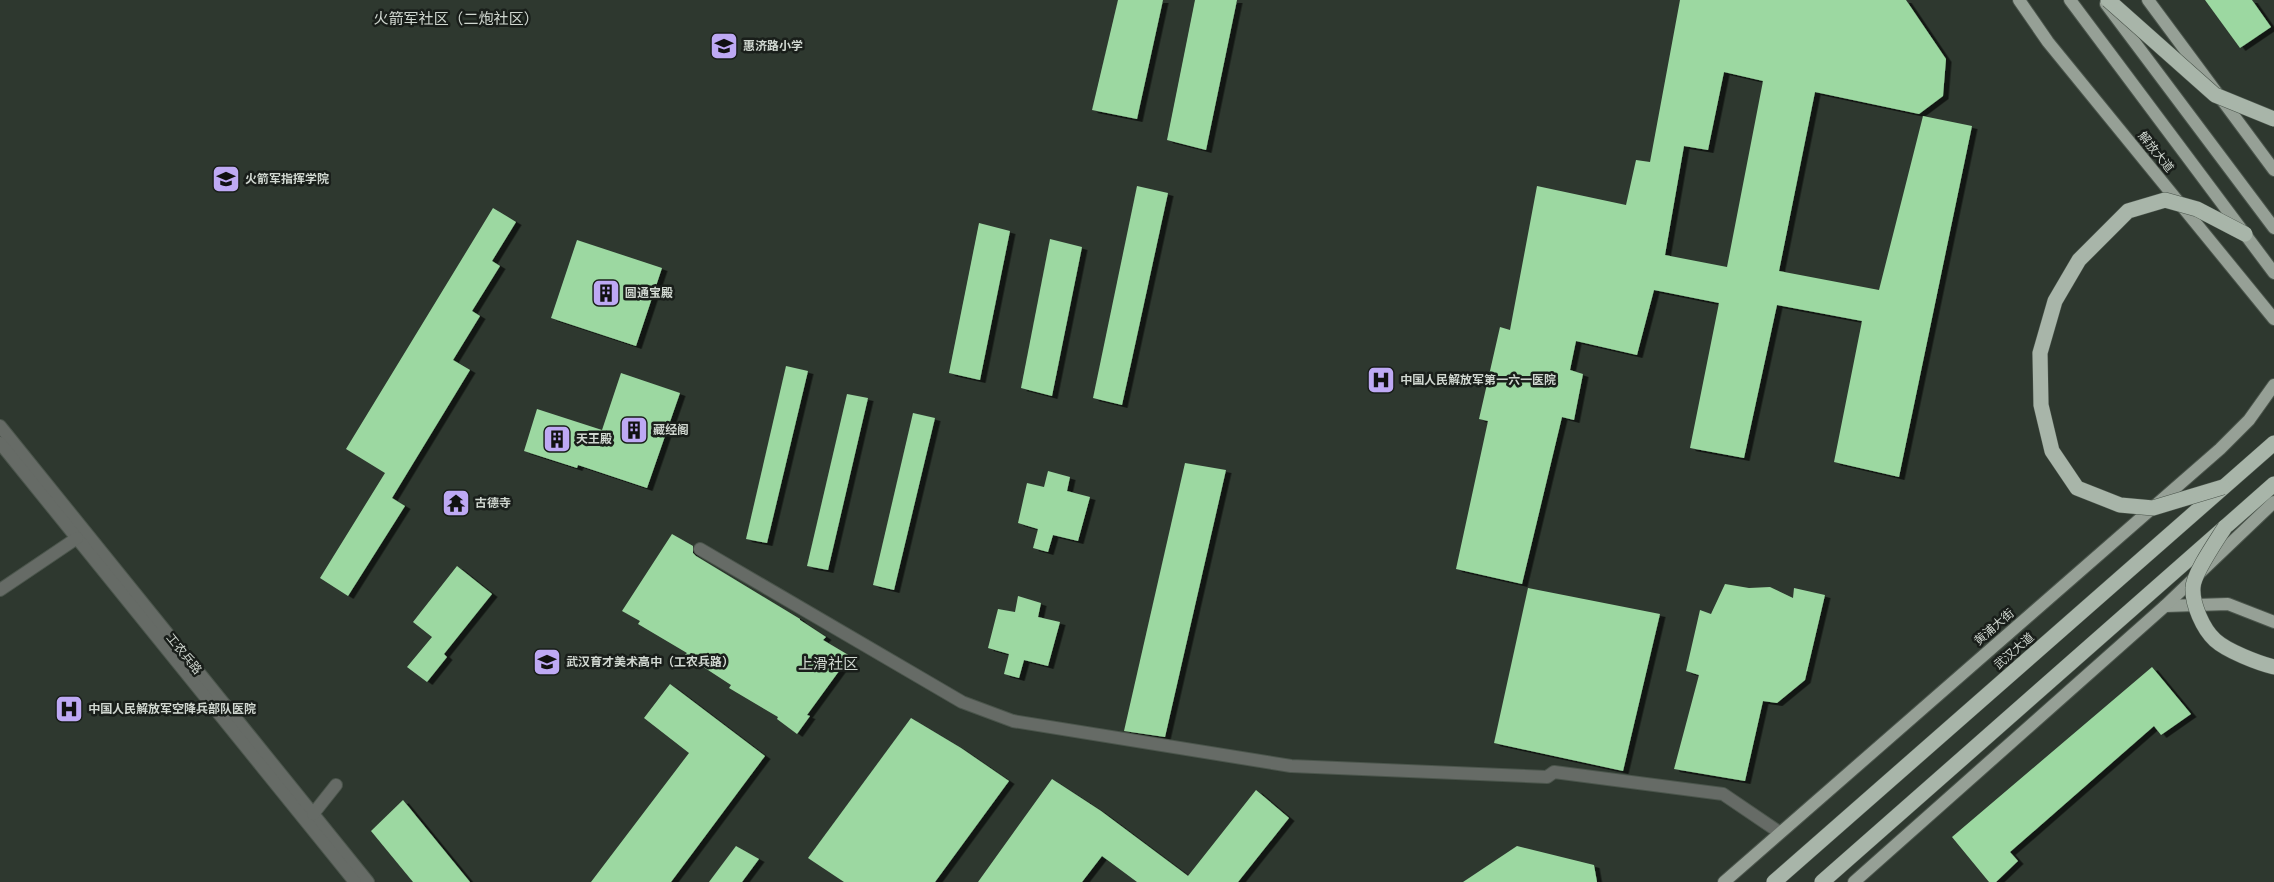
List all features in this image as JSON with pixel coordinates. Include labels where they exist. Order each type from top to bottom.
[{"type":"highway","points":[[2108,0],[2215,95],[2274,119]]},
{"type":"highway","points":[[2223,487],[2153,508],[2120,505],[2077,488],[2052,451],[2041,406],[2040,353],[2055,301],[2079,260],[2128,211],[2165,200],[2198,209],[2244,234]]},
{"type":"highway","name":"武汉大道","points":[[1774,882],[2274,443]]},
{"type":"highway","points":[[1822,882],[2274,484]]},
{"type":"highway","points":[[2225,527],[2201,567],[2192,587],[2199,616],[2215,640],[2255,662],[2274,667]]},
{"type":"main road","name":"解放大道","points":[[2019,0],[2048,42],[2274,319]]},
{"type":"main road","name":"解放大道","points":[[2070,0],[2274,273]]},
{"type":"main road","points":[[2103,0],[2274,228]]},
{"type":"main road","points":[[2148,0],[2274,170]]},
{"type":"main road","name":"黄浦大街","points":[[1724,882],[2220,449],[2249,420],[2274,385]]},
{"type":"main road","points":[[1854,882],[2165,606],[2274,502]]},
{"type":"main road","points":[[2165,606],[2228,604],[2274,622]]},
{"type":"street","name":"工农兵路","points":[[0,426],[368,882]]},
{"type":"street","name":"工农兵路","points":[[0,442],[355,882]]},
{"type":"street","points":[[0,590],[77,538]]},
{"type":"street","points":[[700,549],[962,702],[1013,721],[1291,766],[1547,778],[1554,772],[1723,794],[1779,832]]},
{"type":"street","points":[[313,814],[336,785]]},
{"type":"building","points":[[1118,0],[1163,0],[1137,119],[1092,110]]},
{"type":"building","points":[[1195,0],[1237,0],[1206,150],[1167,140]]},
{"type":"building","points":[[1680,0],[1906,0],[1946,59],[1943,96],[1919,114],[1815,92],[1779,271],[1879,290],[1923,116],[1972,126],[1899,477],[1834,462],[1862,321],[1777,305],[1744,458],[1690,448],[1719,303],[1654,290],[1637,355],[1576,341],[1570,370],[1583,374],[1574,420],[1562,417],[1522,584],[1456,569],[1488,421],[1479,419],[1500,327],[1510,330],[1537,186],[1626,205],[1636,160],[1650,162]],"holes":[[[1724,72],[1763,81],[1727,267],[1665,255],[1684,146],[1708,150]]]},
{"type":"building","points":[[2205,0],[2252,0],[2271,27],[2240,48]]},
{"type":"building","points":[[1137,186],[1168,193],[1122,405],[1093,398]]},
{"type":"building","points":[[493,208],[516,222],[492,261],[500,266],[472,311],[480,316],[453,360],[470,370],[392,498],[405,506],[348,596],[320,578],[385,473],[346,449]]},
{"type":"building","points":[[979,223],[1010,231],[980,380],[949,373]]},
{"type":"building","points":[[1050,239],[1082,247],[1052,396],[1021,388]]},
{"type":"building","name":"圆通宝殿","points":[[577,240],[662,268],[636,346],[551,318]]},
{"type":"building","points":[[786,366],[808,371],[767,543],[746,539]]},
{"type":"building","name":"藏经阁","points":[[621,373],[680,393],[647,488],[578,465],[577,468],[524,451],[537,409],[602,430]]},
{"type":"building","points":[[847,394],[868,398],[828,570],[807,566]]},
{"type":"building","points":[[913,413],[935,418],[894,590],[873,585]]},
{"type":"building","points":[[1185,463],[1226,470],[1165,737],[1124,731]]},
{"type":"building","points":[[1048,471],[1070,477],[1067,491],[1090,497],[1078,541],[1053,535],[1048,552],[1033,548],[1038,529],[1018,523],[1027,483],[1044,487]]},
{"type":"building","points":[[672,534],[693,546],[693,553],[696,556],[800,619],[826,637],[823,640],[850,656],[807,715],[810,716],[797,734],[777,719],[778,717],[729,688],[731,685],[685,655],[687,653],[638,624],[640,621],[622,611]]},
{"type":"building","points":[[457,566],[492,594],[444,654],[447,657],[427,682],[407,667],[432,637],[413,622]]},
{"type":"building","points":[[1725,584],[1749,588],[1770,587],[1793,598],[1794,588],[1825,595],[1805,680],[1777,703],[1763,701],[1745,781],[1674,769],[1699,675],[1686,671],[1700,610],[1711,614]]},
{"type":"building","points":[[1528,588],[1660,614],[1623,771],[1494,743]]},
{"type":"building","points":[[1018,596],[1041,603],[1038,617],[1060,622],[1048,666],[1024,660],[1019,678],[1004,674],[1009,654],[988,648],[998,609],[1015,612]]},
{"type":"building","points":[[2152,667],[2191,714],[2161,735],[2154,726],[2010,852],[2018,861],[1996,882],[1989,882],[1952,837]]},
{"type":"building","points":[[670,684],[765,756],[671,882],[591,882],[689,753],[644,718]]},
{"type":"building","points":[[911,718],[961,748],[1009,781],[935,882],[844,882],[808,858]]},
{"type":"building","points":[[1052,779],[1101,811],[1188,876],[1256,790],[1289,818],[1238,882],[1137,882],[1102,856],[1082,882],[978,882]]},
{"type":"building","points":[[403,800],[470,882],[413,882],[371,831]]},
{"type":"building","points":[[736,846],[759,859],[742,882],[709,882]]},
{"type":"building","points":[[1517,846],[1594,865],[1597,882],[1463,882]]},
{"type":"place","name":"惠济路小学","points":[[724,46]]},
{"type":"place","name":"火箭军指挥学院","points":[[226,179]]},
{"type":"place","name":"圆通宝殿","points":[[606,293]]},
{"type":"place","name":"中国人民解放军第一六一医院","points":[[1381,380]]},
{"type":"place","name":"藏经阁","points":[[634,430]]},
{"type":"place","name":"天王殿","points":[[557,439]]},
{"type":"place","name":"古德寺","points":[[456,503]]},
{"type":"place","name":"武汉育才美术高中（工农兵路）","points":[[547,662]]},
{"type":"place","name":"中国人民解放军空降兵部队医院","points":[[69,709]]},
{"type":"district","name":"火箭军社区（二炮社区）","points":[[456,19]]},
{"type":"district","name":"上滑社区","points":[[828,664]]}]
